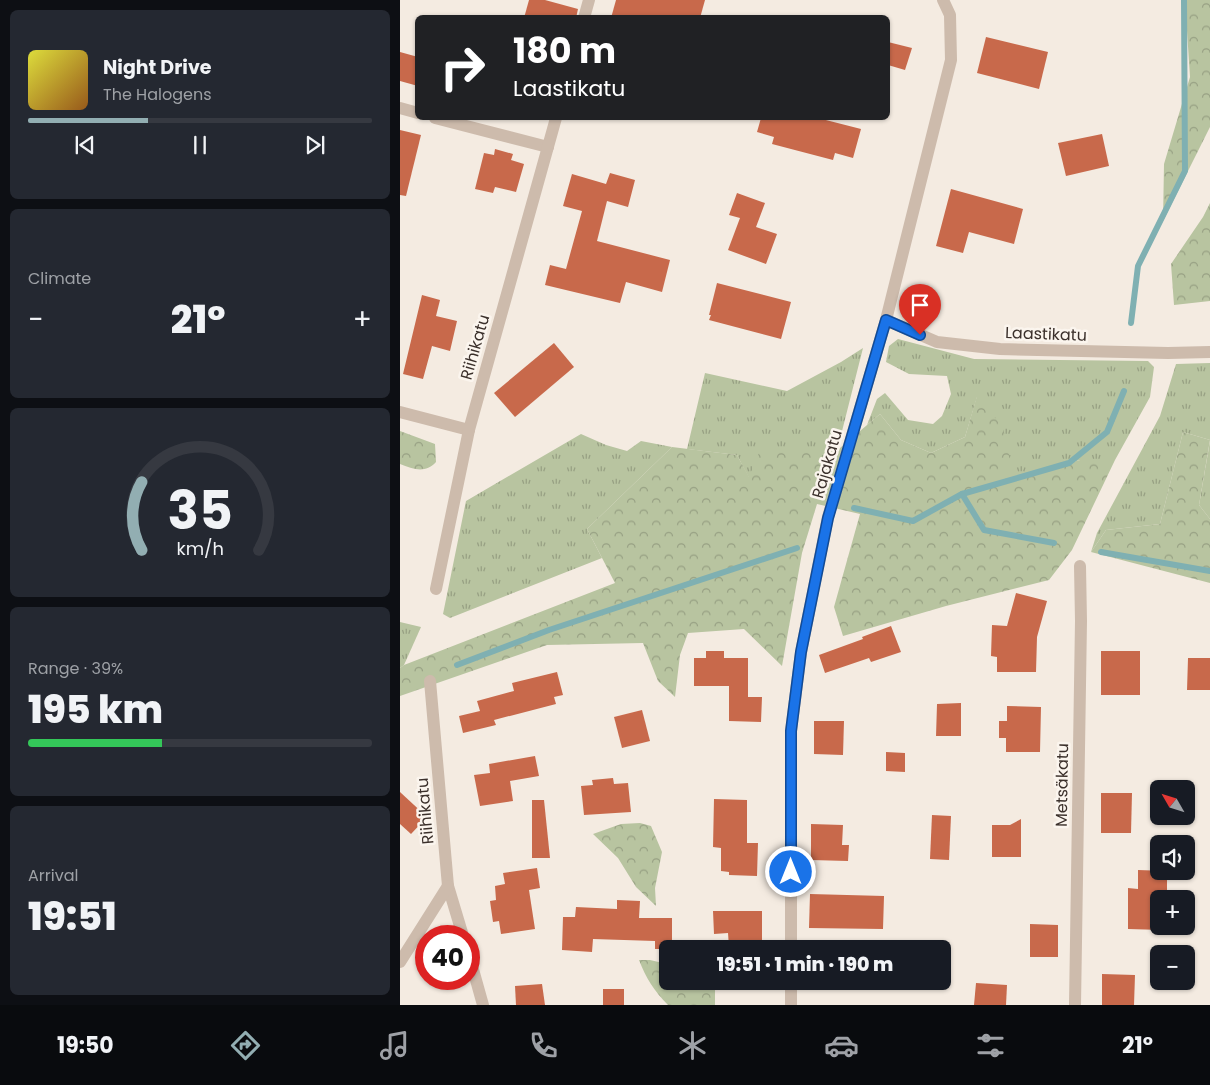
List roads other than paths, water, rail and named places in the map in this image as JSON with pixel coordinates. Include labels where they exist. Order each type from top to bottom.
[{"type":"street","points":[[585,15],[589,0]]},
{"type":"street","name":"Rajakatu","points":[[791,940],[791,731],[801,652],[828,518],[886,320],[951,60],[950,15],[943,0]]},
{"type":"street","points":[[400,108],[415,112]]},
{"type":"street","points":[[444,120],[548,147]]},
{"type":"street","name":"Riihikatu","points":[[436,589],[469,430],[555,120]]},
{"type":"street","name":"Laastikatu","points":[[886,320],[937,342],[982,347],[1168,353],[1210,352]]},
{"type":"street","points":[[400,412],[469,430]]},
{"type":"street","name":"Metsäkatu","points":[[1076,1005],[1081,621],[1080,566]]},
{"type":"street","name":"Riihikatu","points":[[430,681],[448,886],[460,925]]},
{"type":"street","points":[[400,962],[448,886]]},
{"type":"street","points":[[479,990],[483,1005]]},
{"type":"street","points":[[791,990],[791,1005]]},
{"type":"waterway","points":[[1131,323],[1138,266],[1185,171],[1184,0]]},
{"type":"waterway","points":[[854,508],[913,521],[962,494],[1069,463],[1107,432],[1124,391]]},
{"type":"waterway","points":[[962,494],[984,530],[1054,543]]},
{"type":"waterway","points":[[457,665],[549,630],[797,548]]},
{"type":"waterway","points":[[1101,552],[1210,571]]}]
